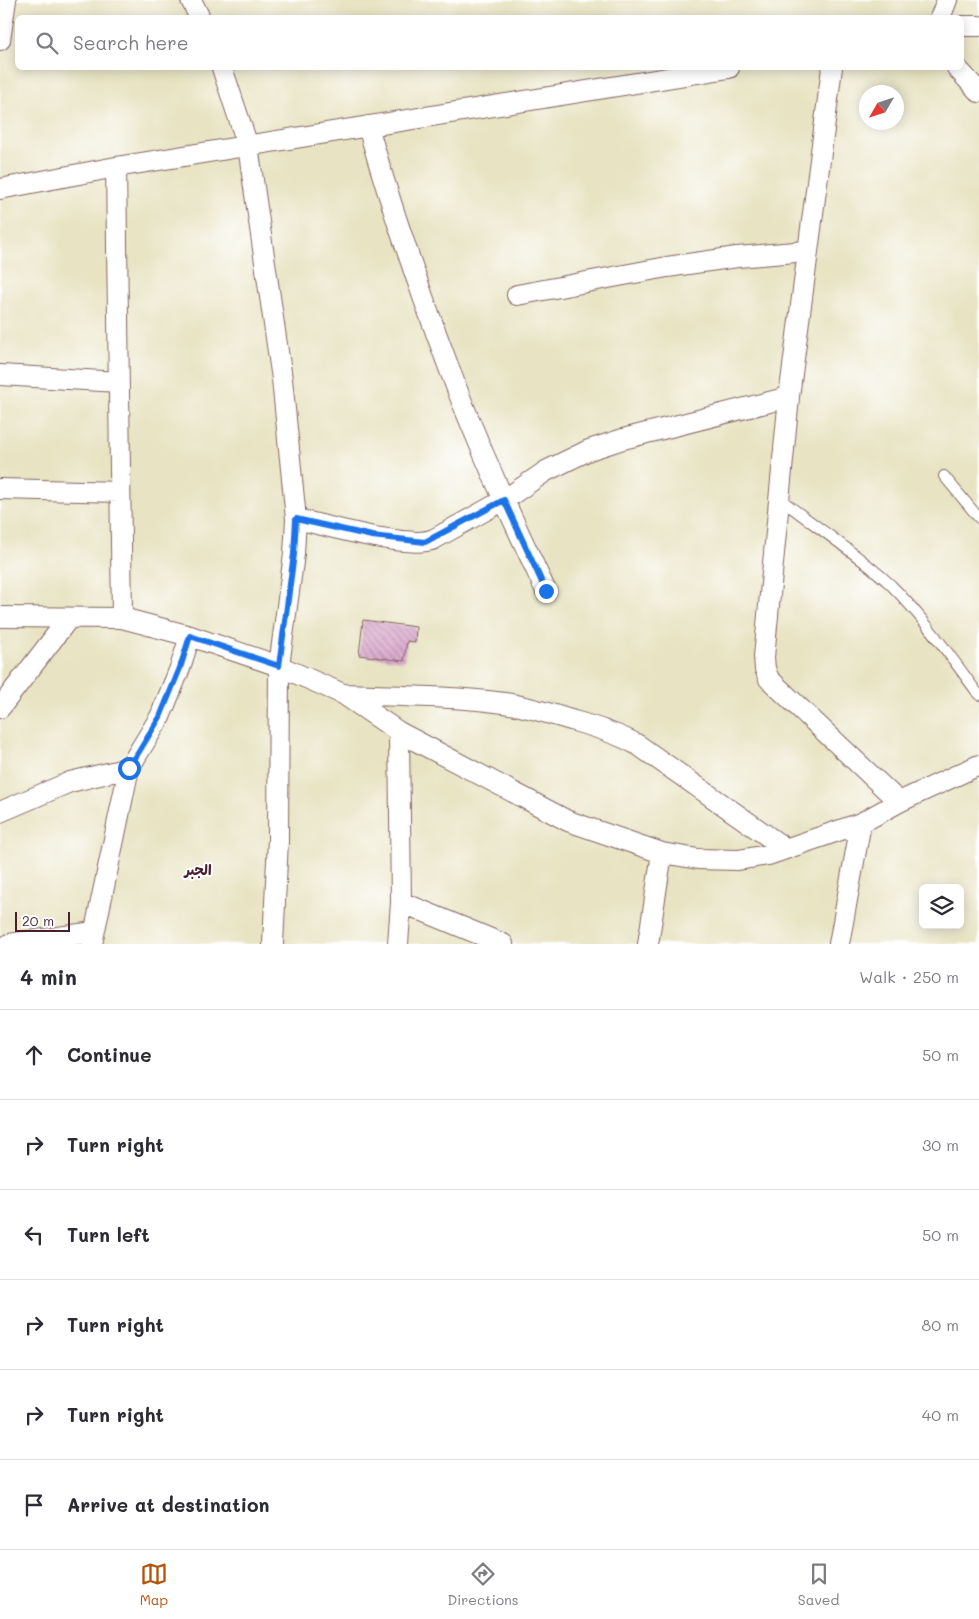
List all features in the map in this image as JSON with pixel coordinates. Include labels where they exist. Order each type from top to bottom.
[{"type":"street","points":[[0,40],[6,0]]},
{"type":"street","points":[[191,0],[198,15]]},
{"type":"street","points":[[941,15],[947,0]]},
{"type":"street","points":[[964,26],[979,26]]},
{"type":"street","points":[[223,70],[248,146],[282,379],[296,519],[294,554],[279,666],[278,840],[273,944]]},
{"type":"street","points":[[0,189],[116,167],[717,70]]},
{"type":"street","points":[[832,70],[789,397],[764,656],[765,669],[769,679],[899,802]]},
{"type":"street","points":[[959,70],[979,92]]},
{"type":"street","points":[[368,126],[404,242],[446,360],[504,500],[546,591]]},
{"type":"street","points":[[116,167],[122,618]]},
{"type":"street","points":[[517,295],[667,267],[737,257],[807,251]]},
{"type":"street","points":[[0,375],[119,382]]},
{"type":"street","points":[[296,519],[372,536],[425,542],[504,500],[546,471],[589,450],[623,439],[789,397]]},
{"type":"street","points":[[0,489],[120,492]]},
{"type":"street","points":[[0,616],[122,618],[190,636],[279,666],[343,694],[399,732],[568,821],[662,853],[698,858],[738,860],[768,855],[861,823],[899,802],[979,765]]},
{"type":"street","points":[[0,708],[69,618]]},
{"type":"street","points":[[9,944],[93,938],[129,768],[160,717],[190,636]]},
{"type":"street","points":[[343,694],[450,698],[505,703],[605,730],[622,736],[638,745],[786,849]]},
{"type":"street","points":[[398,944],[401,902],[399,732]]},
{"type":"street","points":[[0,812],[70,782],[129,768]]},
{"type":"street","points":[[838,944],[861,823]]},
{"type":"street","points":[[648,944],[662,853]]},
{"type":"street","points":[[401,902],[503,944]]},
{"type":"lane","points":[[944,476],[979,518]]},
{"type":"lane","points":[[780,498],[890,584],[921,617],[979,695]]},
{"type":"building","points":[[363,620],[416,627],[415,642],[407,641],[404,661],[359,655]]},
{"type":"district","name":"الجبر","points":[[198,869]]},
{"type":"route","points":[[129,768],[160,717],[180,668],[190,636],[279,666],[294,554],[296,519],[372,536],[410,542],[425,542],[434,539],[504,500],[546,591]]}]
